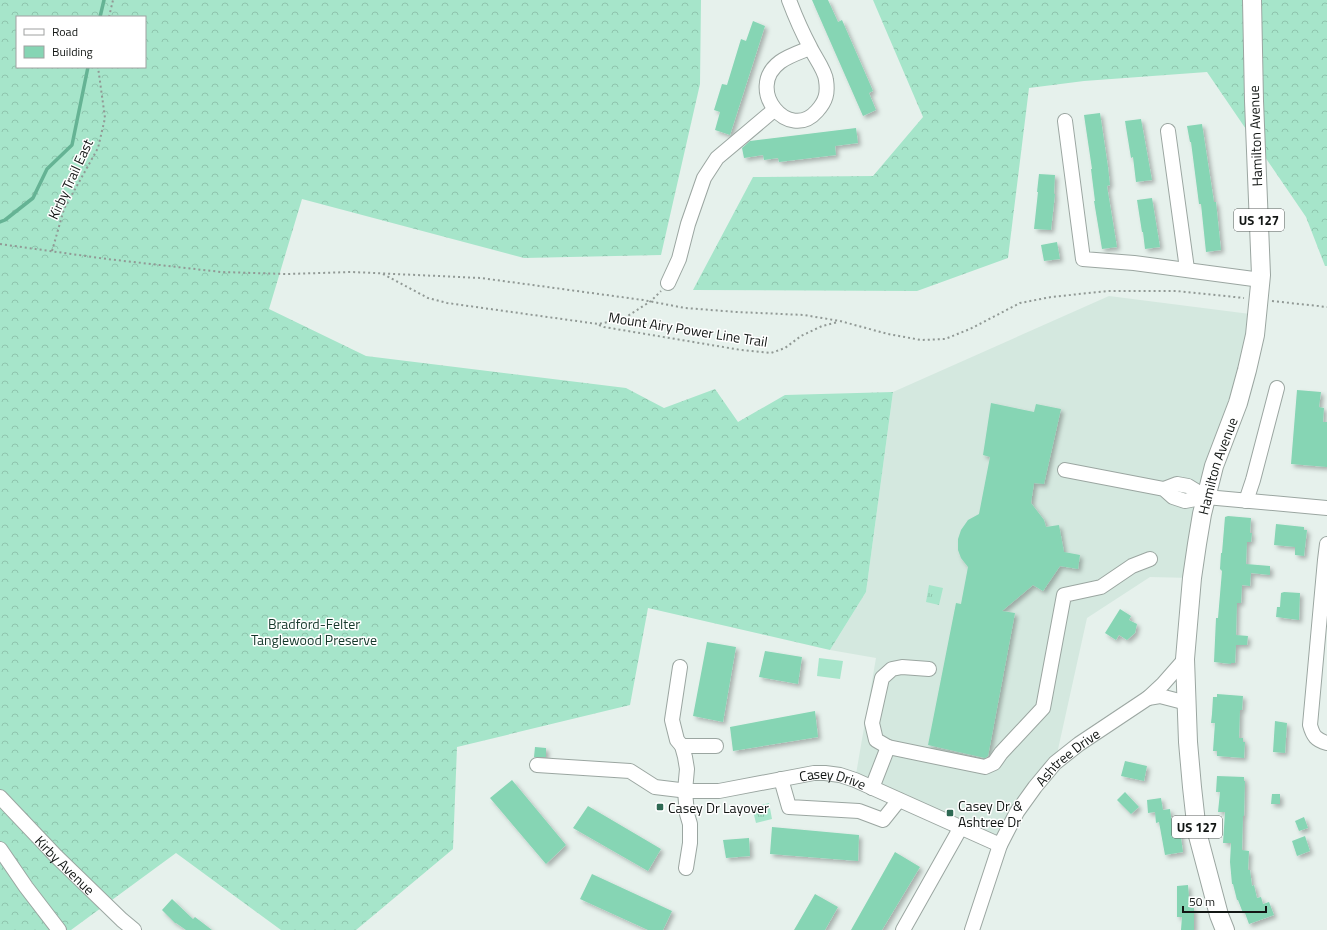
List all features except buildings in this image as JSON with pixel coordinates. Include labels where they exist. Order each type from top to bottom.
[{"type":"main road","name":"Hamilton Avenue","points":[[1225,930],[1219,916],[1197,832],[1188,742],[1185,659],[1197,544],[1206,497],[1214,466],[1238,404],[1248,370],[1255,335],[1261,280],[1254,101],[1252,0]]},
{"type":"street","points":[[788,0],[810,48],[826,78],[827,91],[824,104],[814,115],[800,121],[784,118],[774,110],[768,97],[766,82],[771,71],[780,62],[810,48]]},
{"type":"street","points":[[668,283],[679,259],[688,224],[704,178],[717,158],[774,110]]},
{"type":"street","points":[[1065,121],[1083,259],[1134,263],[1261,280]]},
{"type":"street","points":[[1168,130],[1187,270]]},
{"type":"street","points":[[1246,501],[1278,388]]},
{"type":"street","points":[[1066,470],[1164,489],[1173,497],[1185,501],[1206,497],[1327,508]]},
{"type":"street","points":[[1322,741],[1312,733],[1310,725],[1324,560],[1327,544]]},
{"type":"street","points":[[929,669],[902,667],[892,670],[882,678],[872,722],[876,740],[888,747],[985,767],[994,763],[1001,753],[1043,708],[1064,595],[1101,587],[1132,566],[1150,559]]},
{"type":"street","name":"Ashtree Drive","points":[[972,930],[1000,845],[1018,812],[1035,787],[1055,764],[1080,744],[1148,698],[1163,684],[1185,659]]},
{"type":"street","points":[[680,666],[672,720],[677,740],[682,746],[687,769],[685,791],[687,814],[690,824],[690,843],[686,868]]},
{"type":"street","points":[[1148,698],[1160,696],[1187,703]]},
{"type":"street","points":[[682,746],[716,746]]},
{"type":"street","points":[[872,788],[888,747]]},
{"type":"street","name":"Casey Drive","points":[[537,765],[630,771],[655,787],[704,792],[719,791],[804,774],[825,773],[840,775],[855,780],[1000,845]]},
{"type":"street","points":[[781,778],[789,807],[859,811],[883,820],[900,800]]},
{"type":"street","name":"Kirby Avenue","points":[[0,797],[56,856],[134,930]]},
{"type":"street","points":[[903,930],[961,827]]},
{"type":"street","points":[[0,848],[59,930]]},
{"type":"path","points":[[109,16],[113,0]]},
{"type":"path","name":"Kirby Trail East","points":[[52,252],[64,209],[98,148],[105,118],[98,68]]},
{"type":"path","points":[[382,274],[428,298],[447,303],[598,324],[623,319],[651,301],[668,283]]},
{"type":"path","name":"Mount Airy Power Line Trail","points":[[598,324],[604,327],[645,334],[741,350],[771,353],[785,348],[801,336],[822,326],[840,321]]},
{"type":"shaded area","points":[[1109,296],[1258,315],[1192,578],[1150,577],[1087,618],[1055,763],[1000,845],[855,780],[876,658],[830,650],[866,592],[893,392]]},
{"type":"green space","name":"Bradford-Felter Tanglewood Preserve","points":[[0,0],[701,0],[700,84],[661,255],[524,258],[302,199],[269,309],[366,356],[626,388],[664,408],[715,389],[738,422],[785,395],[893,392],[866,592],[830,650],[648,608],[630,705],[457,747],[453,849],[356,930],[281,930],[176,853],[71,930],[0,930]]},
{"type":"green space","points":[[873,0],[1327,0],[1327,266],[1325,266],[1306,217],[1207,72],[1084,81],[1029,88],[1008,258],[917,291],[693,290],[753,177],[873,176],[923,117]]},
{"type":"green space","points":[[929,585],[943,588],[939,605],[926,602]]},
{"type":"green space","points":[[819,658],[843,661],[840,679],[817,676]]},
{"type":"green space","points":[[769,803],[772,819],[756,823],[752,807]]},
{"type":"waterway","points":[[100,16],[104,0]]},
{"type":"waterway","points":[[0,222],[5,220],[33,198],[47,169],[72,145],[88,68]]},
{"type":"place","name":"Casey Dr Layover","points":[[660,807]]},
{"type":"place","name":"Casey Dr & Ashtree Dr","points":[[950,813]]}]
